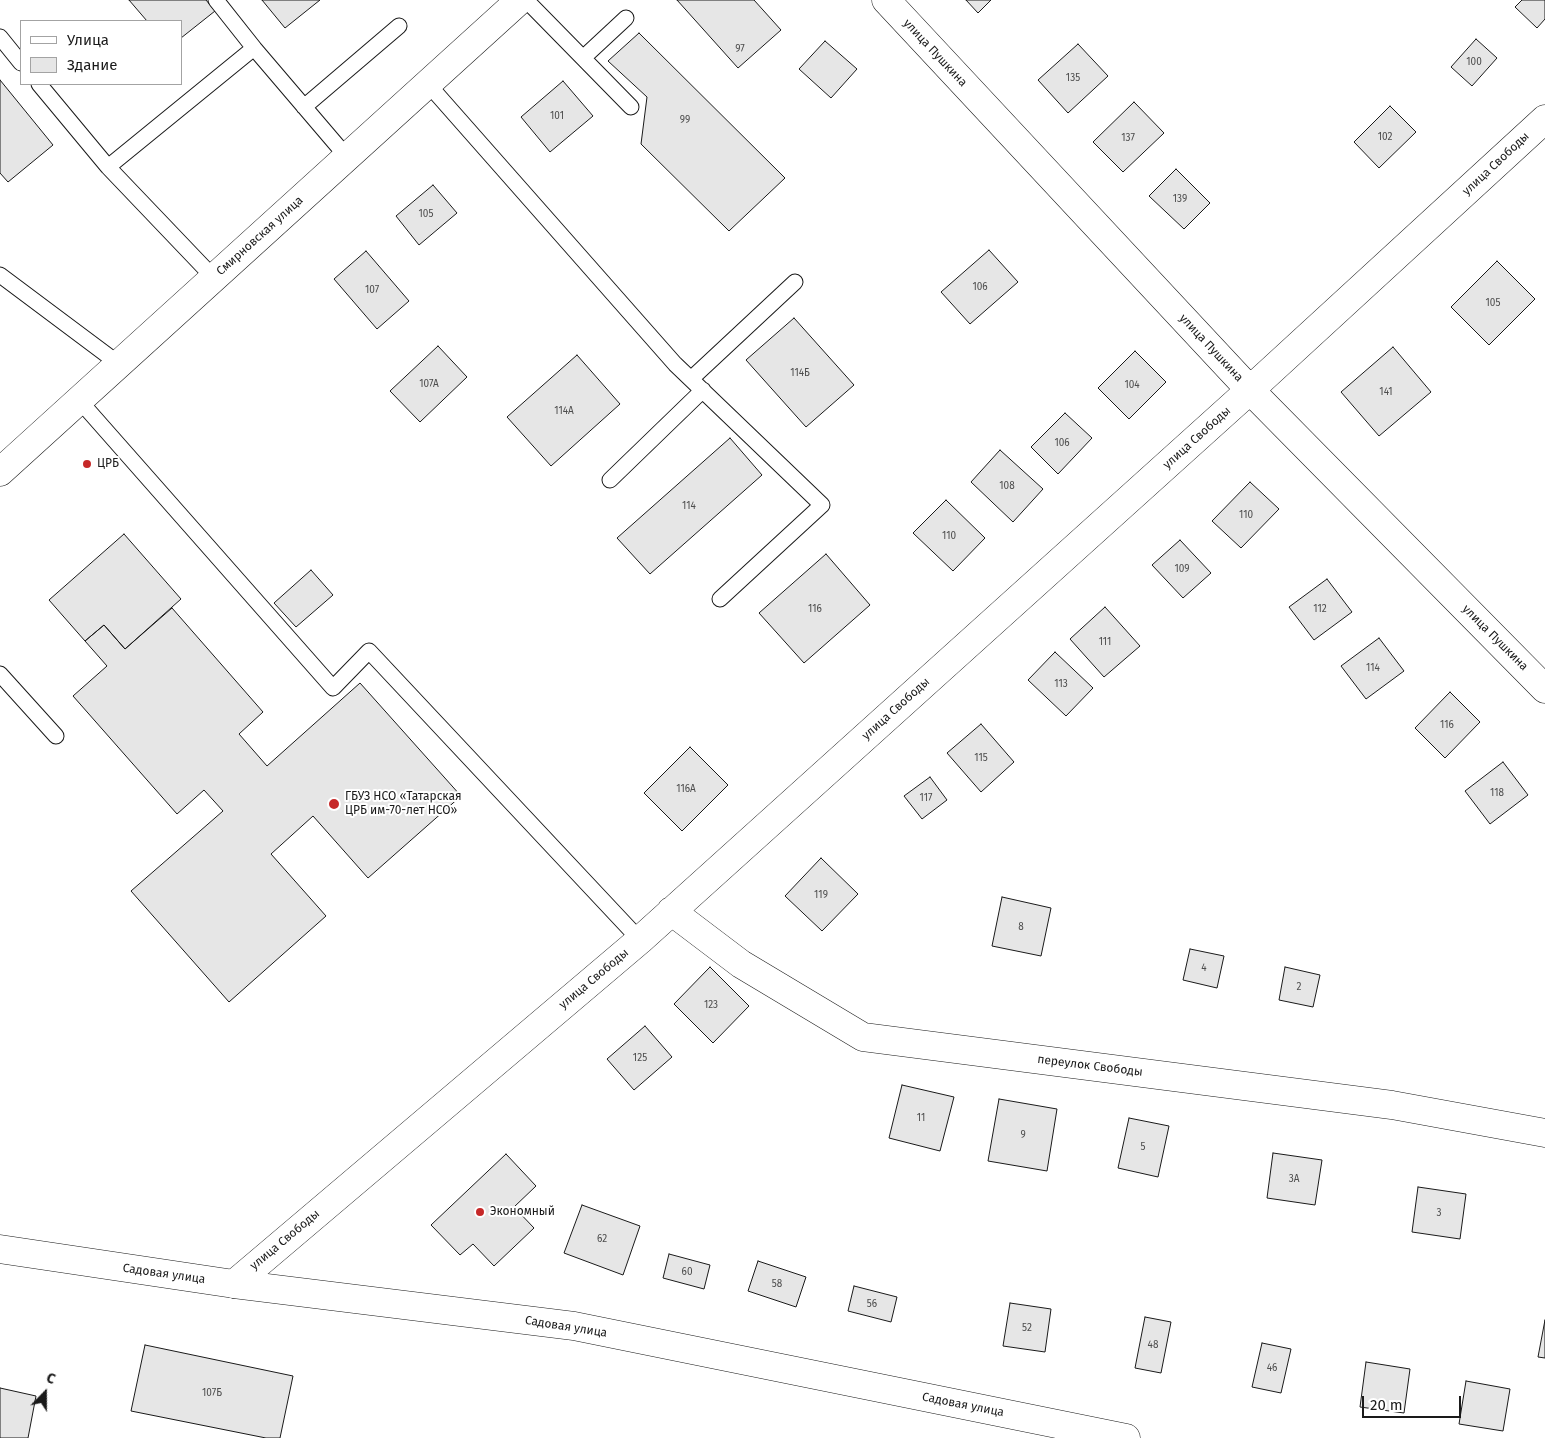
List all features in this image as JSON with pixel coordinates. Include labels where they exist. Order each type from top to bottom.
[{"type":"street","name":"Смирновская улица","points":[[0,472],[520,0]]},
{"type":"street","name":"улица Пушкина","points":[[886,0],[1250,390],[1545,689]]},
{"type":"street","name":"улица Свободы","points":[[234,1284],[640,940],[1250,390],[1545,118]]},
{"type":"street","name":"переулок Свободы","points":[[671,911],[741,964],[862,1037],[1392,1105],[1545,1133]]},
{"type":"street","name":"Садовая улица","points":[[0,1249],[234,1284],[574,1326],[1126,1438]]},
{"type":"lane","points":[[216,0],[254,48],[347,157]]},
{"type":"lane","points":[[526,0],[631,107]]},
{"type":"lane","points":[[583,58],[626,18]]},
{"type":"lane","points":[[304,107],[399,26]]},
{"type":"lane","points":[[0,37],[20,62]]},
{"type":"lane","points":[[108,167],[254,48]]},
{"type":"lane","points":[[428,84],[669,357],[822,506],[720,599]]},
{"type":"lane","points":[[40,85],[108,167],[214,278]]},
{"type":"lane","points":[[0,275],[119,364]]},
{"type":"lane","points":[[691,379],[795,282]]},
{"type":"lane","points":[[610,480],[702,390]]},
{"type":"lane","points":[[80,400],[333,688],[369,651],[640,940]]},
{"type":"lane","points":[[0,674],[56,736]]},
{"type":"building","points":[[129,0],[206,0],[215,11],[182,37],[182,20],[146,20]]},
{"type":"building","points":[[262,0],[320,0],[285,28]]},
{"type":"building","points":[[677,0],[754,0],[781,30],[738,68]]},
{"type":"building","points":[[966,0],[991,0],[978,13]]},
{"type":"building","points":[[1522,0],[1545,0],[1545,19],[1537,28],[1515,7]]},
{"type":"building","points":[[639,33],[785,178],[729,231],[641,144],[647,97],[608,61]]},
{"type":"building","points":[[1476,39],[1497,58],[1472,86],[1451,67]]},
{"type":"building","points":[[825,41],[857,69],[831,98],[799,69]]},
{"type":"building","points":[[1078,44],[1108,76],[1068,113],[1038,80]]},
{"type":"building","points":[[0,80],[53,145],[8,182],[0,173]]},
{"type":"building","points":[[563,81],[593,116],[550,152],[521,117]]},
{"type":"building","points":[[1134,102],[1164,133],[1123,172],[1093,142]]},
{"type":"building","points":[[1390,106],[1416,132],[1379,168],[1354,142]]},
{"type":"building","points":[[1176,169],[1210,203],[1184,229],[1149,196]]},
{"type":"building","points":[[433,185],[457,213],[419,245],[396,216]]},
{"type":"building","points":[[989,250],[1018,282],[970,324],[941,292]]},
{"type":"building","points":[[366,251],[409,301],[377,329],[334,279]]},
{"type":"building","points":[[1497,261],[1535,299],[1489,345],[1451,307]]},
{"type":"building","points":[[794,318],[854,385],[806,427],[746,360]]},
{"type":"building","points":[[438,346],[467,377],[420,422],[390,391]]},
{"type":"building","points":[[1393,347],[1431,392],[1379,436],[1341,392]]},
{"type":"building","points":[[1135,351],[1166,382],[1129,419],[1098,388]]},
{"type":"building","points":[[577,355],[620,404],[551,466],[507,417]]},
{"type":"building","points":[[1065,413],[1092,438],[1058,474],[1031,447]]},
{"type":"building","points":[[730,438],[762,475],[650,574],[617,538]]},
{"type":"building","points":[[1000,450],[1043,489],[1013,522],[971,482]]},
{"type":"building","points":[[1250,482],[1279,509],[1241,548],[1212,521]]},
{"type":"building","points":[[946,500],[985,538],[953,571],[913,533]]},
{"type":"building","points":[[124,534],[181,599],[125,649],[104,625],[85,641],[49,600]]},
{"type":"building","points":[[1180,540],[1211,573],[1183,598],[1152,565]]},
{"type":"building","points":[[826,554],[870,605],[804,663],[759,613]]},
{"type":"building","points":[[311,570],[333,595],[296,627],[274,603]]},
{"type":"building","points":[[1327,579],[1352,612],[1314,640],[1289,607]]},
{"type":"building","points":[[1105,607],[1140,646],[1104,677],[1070,639]]},
{"type":"building","name":"ГБУЗ НСО «Татарская ЦРБ им-70-лет НСО»","points":[[172,608],[263,712],[239,734],[267,766],[360,683],[461,796],[368,878],[313,816],[271,854],[326,916],[229,1002],[131,891],[223,811],[204,790],[177,814],[73,696],[107,666],[85,641],[104,625],[125,649]]},
{"type":"building","points":[[1379,638],[1404,671],[1366,699],[1341,666]]},
{"type":"building","points":[[1055,652],[1093,688],[1066,716],[1028,680]]},
{"type":"building","points":[[1450,692],[1480,722],[1445,758],[1415,728]]},
{"type":"building","points":[[981,724],[1014,762],[981,792],[947,753]]},
{"type":"building","points":[[690,747],[728,785],[682,831],[644,793]]},
{"type":"building","points":[[1503,762],[1528,795],[1490,824],[1465,791]]},
{"type":"building","points":[[930,777],[947,800],[922,819],[904,796]]},
{"type":"building","points":[[821,858],[858,894],[822,931],[785,896]]},
{"type":"building","points":[[1002,897],[1051,908],[1041,956],[992,946]]},
{"type":"building","points":[[1190,949],[1224,956],[1217,988],[1183,980]]},
{"type":"building","points":[[710,967],[749,1006],[713,1043],[674,1004]]},
{"type":"building","points":[[1285,967],[1320,975],[1313,1007],[1279,1000]]},
{"type":"building","points":[[645,1026],[672,1057],[634,1090],[607,1059]]},
{"type":"building","points":[[902,1085],[954,1097],[940,1151],[889,1138]]},
{"type":"building","points":[[999,1099],[1057,1109],[1047,1171],[988,1161]]},
{"type":"building","points":[[1129,1118],[1169,1126],[1158,1177],[1118,1168]]},
{"type":"building","points":[[1273,1153],[1322,1160],[1315,1205],[1267,1198]]},
{"type":"building","points":[[506,1154],[536,1186],[514,1207],[534,1228],[494,1266],[473,1244],[460,1255],[431,1225]]},
{"type":"building","points":[[1418,1187],[1466,1194],[1460,1239],[1412,1232]]},
{"type":"building","points":[[582,1205],[640,1226],[623,1275],[564,1253]]},
{"type":"building","points":[[669,1254],[710,1265],[704,1289],[663,1278]]},
{"type":"building","points":[[758,1261],[806,1277],[796,1307],[748,1291]]},
{"type":"building","points":[[854,1286],[897,1297],[891,1322],[848,1311]]},
{"type":"building","points":[[1010,1303],[1051,1309],[1045,1352],[1003,1346]]},
{"type":"building","points":[[1145,1317],[1171,1322],[1161,1373],[1135,1368]]},
{"type":"building","points":[[1545,1320],[1545,1358],[1538,1357]]},
{"type":"building","points":[[1262,1343],[1291,1349],[1281,1393],[1252,1387]]},
{"type":"building","points":[[145,1345],[293,1376],[280,1438],[266,1438],[131,1411]]},
{"type":"building","points":[[1366,1362],[1410,1369],[1404,1413],[1360,1407]]},
{"type":"building","points":[[1466,1381],[1510,1389],[1503,1431],[1459,1424]]},
{"type":"building","points":[[0,1388],[36,1396],[28,1438],[0,1438]]},
{"type":"place","name":"ЦРБ","points":[[87,464]]},
{"type":"place","name":"ГБУЗ НСО «Татарская ЦРБ им-70-лет НСО»","points":[[334,804]]},
{"type":"place","name":"Экономный","points":[[480,1212]]}]
